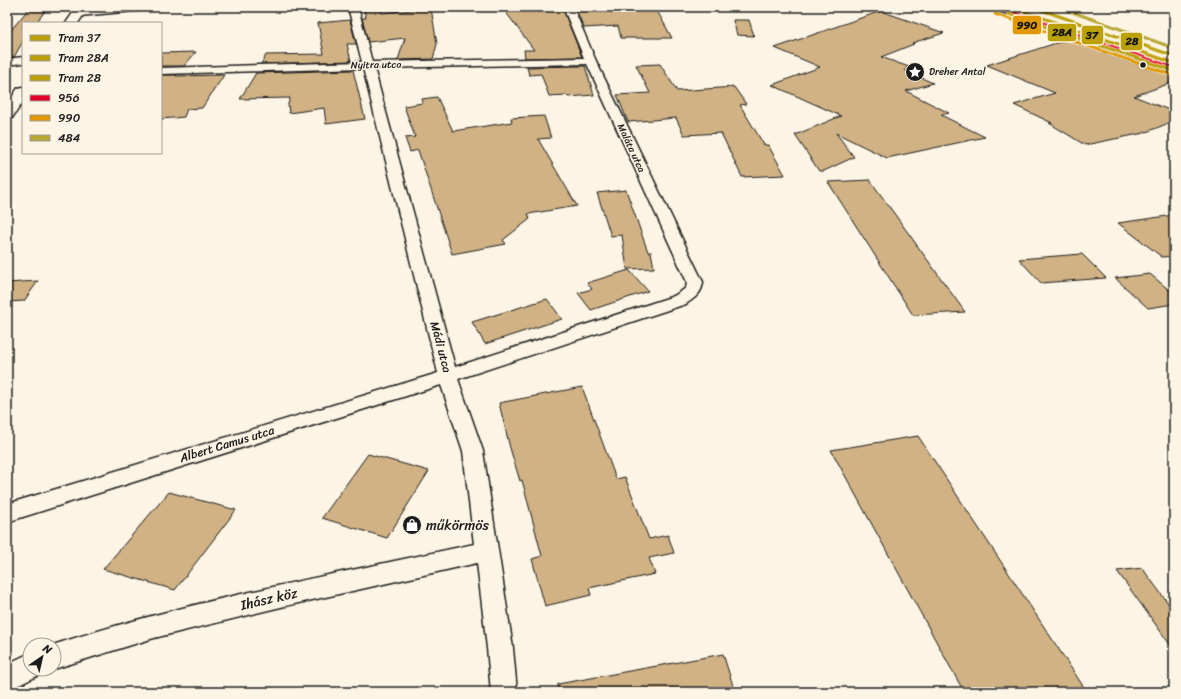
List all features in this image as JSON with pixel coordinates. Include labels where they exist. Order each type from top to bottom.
[{"type":"main road","points":[[997,7],[1174,68]]},
{"type":"street","points":[[73,22],[81,10],[146,7]]},
{"type":"street","name":"Mádi utca","points":[[353,7],[448,376],[473,451],[485,530],[486,551],[500,648],[504,692]]},
{"type":"street","name":"Maláta utca","points":[[568,7],[591,61],[695,282],[695,288]]},
{"type":"street","points":[[7,62],[22,60]]},
{"type":"street","name":"Nyitra utca","points":[[162,71],[591,61]]},
{"type":"street","points":[[7,115],[22,92]]},
{"type":"street","name":"Albert Camus utca","points":[[7,513],[448,376],[680,300],[691,294],[695,288]]},
{"type":"street","name":"Ihász köz","points":[[62,655],[154,626],[281,596],[486,551]]},
{"type":"street","points":[[7,678],[22,670]]},
{"type":"building","points":[[30,7],[48,7],[37,22],[22,22],[22,43],[14,57],[7,57],[7,35]]},
{"type":"building","points":[[363,7],[380,7],[382,13],[431,8],[437,44],[433,59],[398,60],[405,38],[368,42],[362,18],[366,18]]},
{"type":"building","points":[[502,7],[562,7],[582,57],[525,58],[524,50],[534,50]]},
{"type":"building","points":[[575,7],[655,7],[672,38],[621,38],[618,26],[584,28]]},
{"type":"building","points":[[881,11],[944,33],[912,43],[914,44],[881,57],[909,67],[904,70],[933,83],[906,91],[949,113],[941,115],[985,137],[887,158],[836,133],[854,157],[824,171],[819,171],[795,135],[841,116],[772,85],[820,67],[775,48]]},
{"type":"building","points":[[350,20],[356,44],[347,44],[351,61],[261,64],[266,55],[324,54],[318,23]]},
{"type":"building","points":[[733,20],[749,20],[754,36],[737,35]]},
{"type":"building","points":[[1066,40],[1174,77],[1174,82],[1134,96],[1174,112],[1174,121],[1144,133],[1085,145],[1049,123],[1052,123],[1014,105],[1055,93],[987,65]]},
{"type":"building","points":[[196,52],[184,66],[162,66],[162,53]]},
{"type":"building","points":[[660,64],[677,91],[734,87],[746,104],[740,105],[764,145],[768,145],[785,175],[742,177],[721,133],[684,135],[676,118],[628,122],[617,95],[650,93],[636,65]]},
{"type":"building","points":[[585,66],[594,95],[568,97],[567,95],[549,96],[541,74],[529,75],[527,67]]},
{"type":"building","points":[[353,70],[365,119],[326,124],[324,108],[289,113],[288,104],[290,98],[240,99],[256,73]]},
{"type":"building","points":[[162,75],[224,75],[202,108],[187,109],[184,117],[162,119]]},
{"type":"building","points":[[437,97],[453,131],[512,122],[511,118],[544,116],[551,138],[538,139],[577,206],[528,214],[530,219],[503,240],[506,244],[452,254],[418,150],[410,152],[405,138],[415,137],[404,106],[423,103],[422,99]]},
{"type":"building","points":[[870,180],[965,312],[913,315],[828,182]]},
{"type":"building","points":[[626,190],[648,252],[651,252],[654,268],[627,269],[622,235],[611,236],[597,193]]},
{"type":"building","points":[[1174,215],[1174,256],[1162,257],[1118,223]]},
{"type":"building","points":[[1082,254],[1106,278],[1041,283],[1019,259]]},
{"type":"building","points":[[629,270],[648,291],[591,310],[578,293],[592,289],[587,283]]},
{"type":"building","points":[[1150,274],[1174,294],[1174,304],[1148,308],[1115,278]]},
{"type":"building","points":[[38,281],[24,301],[7,302],[7,283]]},
{"type":"building","points":[[547,299],[562,319],[485,344],[472,322]]},
{"type":"building","points":[[582,387],[616,479],[625,477],[649,539],[668,535],[674,553],[649,558],[655,574],[589,588],[591,595],[545,606],[532,559],[542,556],[522,480],[520,481],[510,448],[499,403]]},
{"type":"building","points":[[918,436],[1087,692],[964,692],[831,450]]},
{"type":"building","points":[[368,454],[429,471],[387,538],[322,518]]},
{"type":"building","points":[[169,492],[236,510],[175,590],[103,569]]},
{"type":"building","points":[[1142,568],[1174,611],[1174,650],[1117,571]]},
{"type":"building","points":[[723,654],[735,692],[558,692],[558,684]]},
{"type":"tram line","name":"37","points":[[1011,7],[1174,63]]},
{"type":"tram line","name":"28","points":[[1033,7],[1174,56]]},
{"type":"tram line","name":"28A","points":[[1009,14],[1172,70]]},
{"type":"transit line","name":"956","points":[[997,7],[1174,68]]},
{"type":"transit line","name":"484","points":[[1058,7],[1174,48]]},
{"type":"transit line","name":"990","points":[[995,14],[1172,75]]},
{"type":"place","name":"Dreher Antal","points":[[915,72]]},
{"type":"place","name":"műkörmös","points":[[412,525]]}]
